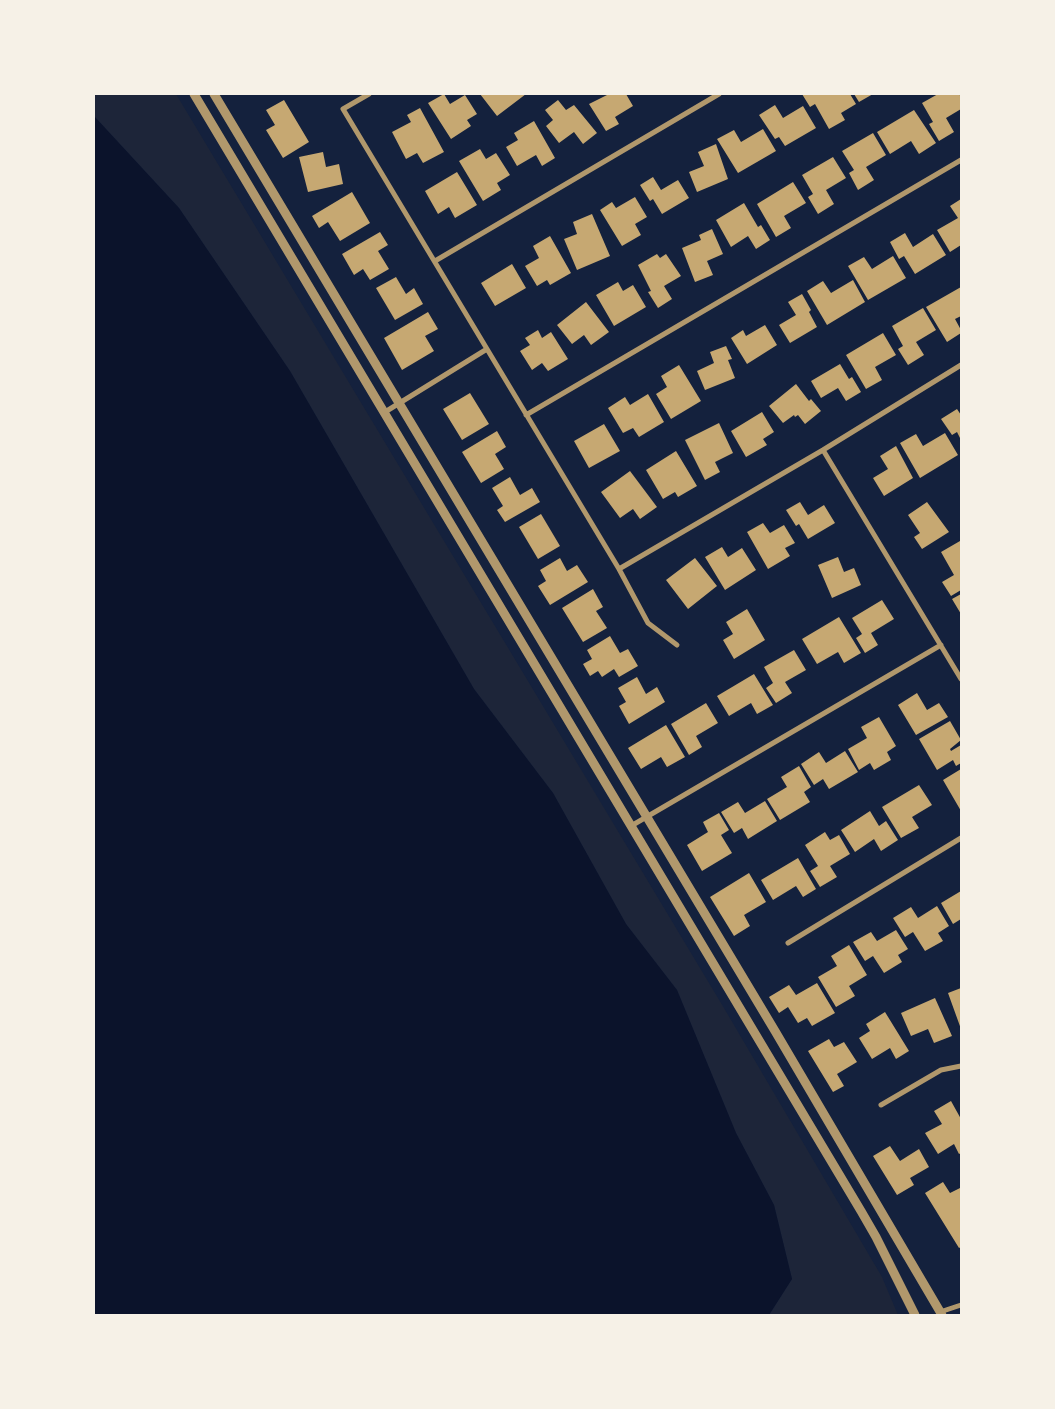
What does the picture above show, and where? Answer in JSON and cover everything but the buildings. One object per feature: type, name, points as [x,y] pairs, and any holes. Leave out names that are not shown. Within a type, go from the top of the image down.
[{"type":"street","points":[[194,94],[866,1220],[915,1315]]},
{"type":"street","points":[[214,94],[775,1031],[941,1314],[961,1305]]},
{"type":"street","points":[[369,94],[343,109],[618,569],[648,623],[677,645]]},
{"type":"street","points":[[435,261],[719,94]]},
{"type":"street","points":[[526,415],[961,160]]},
{"type":"street","points":[[385,412],[487,349]]},
{"type":"street","points":[[618,569],[823,450],[961,365]]},
{"type":"street","points":[[823,450],[961,679]]},
{"type":"street","points":[[632,826],[941,645]]},
{"type":"street","points":[[788,943],[961,838]]},
{"type":"street","points":[[881,1106],[941,1070],[961,1066]]},
{"type":"shaded area","points":[[94,94],[176,94],[724,1008],[882,1277],[898,1315],[769,1315],[792,1279],[774,1205],[736,1133],[677,990],[626,924],[553,793],[474,689],[290,371],[179,208],[94,116]]},
{"type":"shaded area","points":[[94,116],[179,208],[290,371],[474,689],[553,793],[626,924],[677,990],[736,1133],[774,1205],[792,1279],[769,1315],[94,1315]]}]
